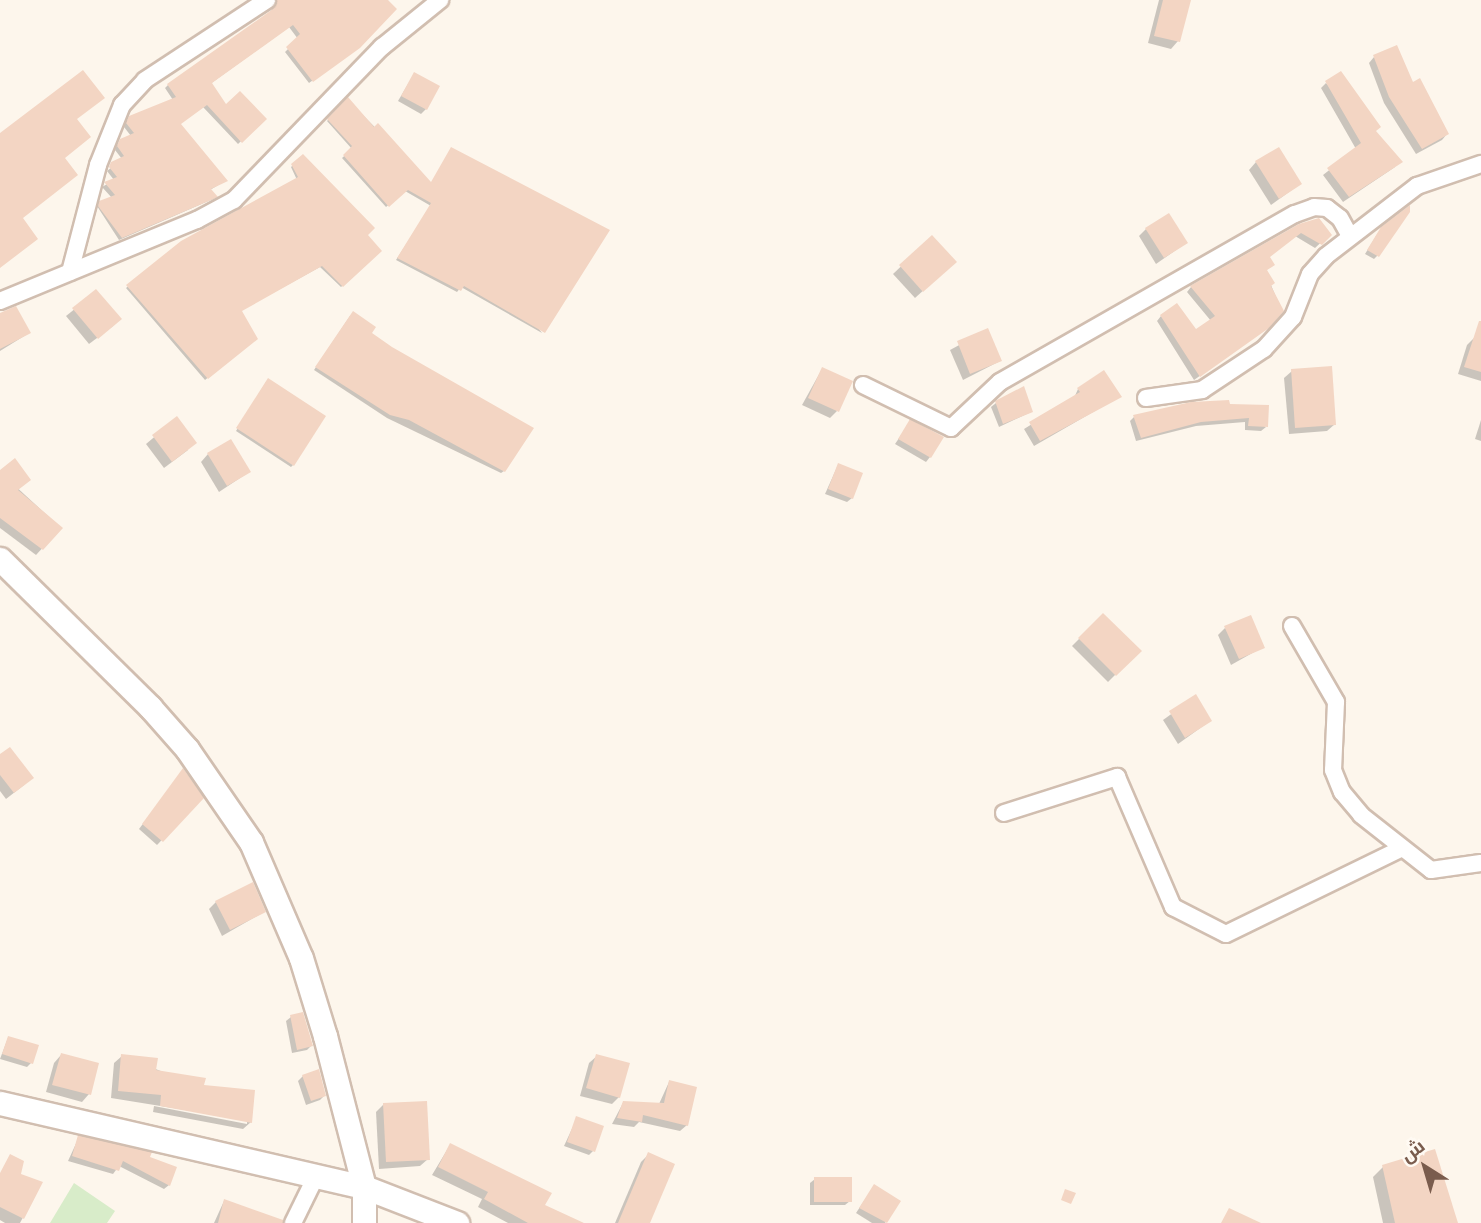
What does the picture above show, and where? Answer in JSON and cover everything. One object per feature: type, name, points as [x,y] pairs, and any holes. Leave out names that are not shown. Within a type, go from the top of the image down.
[{"type":"street","points":[[70,272],[98,165],[122,105],[145,80],[267,0]]},
{"type":"street","points":[[0,301],[197,220],[234,200],[382,47],[440,0]]},
{"type":"street","points":[[1146,398],[1202,390],[1264,349],[1293,317],[1310,274],[1350,236],[1417,186],[1481,164]]},
{"type":"street","points":[[863,385],[951,428],[1000,382],[1295,214],[1314,207],[1327,208],[1340,218],[1350,236]]},
{"type":"street","points":[[0,559],[150,707],[187,749],[251,842],[300,958],[364,1187],[364,1223]]},
{"type":"street","points":[[1292,626],[1336,702],[1334,770],[1342,792],[1361,816],[1402,848],[1440,872],[1481,863]]},
{"type":"street","points":[[1004,813],[1117,777],[1173,907],[1226,933],[1402,848]]},
{"type":"street","points":[[0,1103],[315,1178],[364,1187],[457,1223]]},
{"type":"street","points":[[293,1223],[315,1178]]},
{"type":"green space","points":[[74,1183],[115,1211],[107,1223],[50,1223]]},
{"type":"building","points":[[277,0],[388,0],[397,9],[360,48],[313,82],[286,47],[300,34],[293,25],[212,83],[226,104],[240,91],[267,119],[242,143],[207,105],[181,124],[228,181],[211,189],[218,197],[122,238],[98,206],[99,201],[115,195],[104,182],[117,177],[109,167],[111,162],[124,156],[117,146],[120,139],[134,133],[126,123],[129,116],[176,97],[167,84],[273,9]]},
{"type":"building","points":[[1163,0],[1191,0],[1180,42],[1154,36]]},
{"type":"building","points":[[1397,45],[1413,82],[1420,78],[1449,134],[1422,149],[1389,97],[1373,55]]},
{"type":"building","points":[[83,70],[105,98],[77,119],[91,137],[65,158],[78,175],[23,218],[38,239],[0,268],[0,133]]},
{"type":"building","points":[[1341,71],[1381,127],[1376,131],[1403,162],[1349,197],[1327,168],[1361,143],[1325,81]]},
{"type":"building","points":[[414,72],[440,86],[427,110],[401,96]]},
{"type":"building","points":[[348,97],[374,127],[378,123],[431,182],[451,147],[610,230],[545,333],[464,286],[461,291],[397,258],[431,203],[408,190],[389,207],[343,155],[352,146],[327,119]]},
{"type":"building","points":[[1279,147],[1302,184],[1279,199],[1255,161]]},
{"type":"building","points":[[303,154],[375,228],[368,235],[382,251],[343,287],[322,266],[242,311],[258,339],[208,379],[126,285],[181,241],[298,177],[291,164]]},
{"type":"building","points":[[1410,205],[1410,212],[1379,257],[1367,250],[1381,227]]},
{"type":"building","points":[[1169,213],[1188,243],[1164,258],[1145,228]]},
{"type":"building","points":[[1319,218],[1332,235],[1322,245],[1301,233],[1270,257],[1275,265],[1267,270],[1275,283],[1271,286],[1284,311],[1269,328],[1200,377],[1160,315],[1177,303],[1196,329],[1215,316],[1190,286],[1299,224]]},
{"type":"building","points":[[932,235],[957,262],[923,292],[899,265]]},
{"type":"building","points":[[96,289],[122,319],[98,339],[72,308]]},
{"type":"building","points":[[16,306],[31,333],[0,349],[0,313]]},
{"type":"building","points":[[353,311],[376,327],[372,333],[392,347],[534,428],[505,472],[409,420],[390,415],[315,367]]},
{"type":"building","points":[[1481,321],[1481,372],[1464,367]]},
{"type":"building","points":[[988,328],[1002,361],[970,374],[957,341]]},
{"type":"building","points":[[1332,366],[1336,425],[1295,428],[1291,369]]},
{"type":"building","points":[[822,367],[853,381],[839,412],[808,398]]},
{"type":"building","points":[[1104,370],[1122,397],[1040,441],[1029,422],[1080,392],[1077,388]]},
{"type":"building","points":[[268,378],[326,416],[294,466],[236,428]]},
{"type":"building","points":[[1024,386],[1033,412],[1003,424],[995,401]]},
{"type":"building","points":[[1229,400],[1230,404],[1269,405],[1268,427],[1248,426],[1249,418],[1201,422],[1141,438],[1133,415],[1191,402]]},
{"type":"building","points":[[177,416],[197,443],[172,462],[152,435]]},
{"type":"building","points":[[910,419],[944,437],[931,458],[898,439]]},
{"type":"building","points":[[231,439],[251,472],[227,486],[207,453]]},
{"type":"building","points":[[15,458],[31,480],[18,490],[63,528],[43,550],[0,518],[0,470]]},
{"type":"building","points":[[838,463],[863,473],[853,499],[828,489]]},
{"type":"building","points":[[1103,613],[1142,651],[1116,676],[1078,638]]},
{"type":"building","points":[[1251,615],[1265,648],[1239,659],[1224,626]]},
{"type":"building","points":[[1196,694],[1212,721],[1185,738],[1169,711]]},
{"type":"building","points":[[10,747],[34,778],[14,793],[0,775],[0,754]]},
{"type":"building","points":[[183,768],[204,798],[163,842],[142,824]]},
{"type":"building","points":[[253,882],[266,912],[230,930],[215,901]]},
{"type":"building","points":[[303,1012],[313,1046],[297,1050],[290,1015]]},
{"type":"building","points":[[8,1036],[39,1045],[33,1064],[2,1054]]},
{"type":"building","points":[[61,1053],[99,1063],[91,1095],[52,1085]]},
{"type":"building","points":[[121,1054],[158,1058],[156,1070],[206,1078],[204,1085],[255,1090],[252,1123],[160,1106],[161,1095],[118,1091]]},
{"type":"building","points":[[596,1054],[630,1063],[620,1098],[586,1088]]},
{"type":"building","points":[[319,1069],[326,1096],[311,1101],[302,1075]]},
{"type":"building","points":[[669,1080],[697,1087],[688,1126],[643,1115],[642,1122],[617,1118],[623,1101],[664,1103]]},
{"type":"building","points":[[427,1101],[430,1160],[386,1162],[383,1103]]},
{"type":"building","points":[[576,1116],[604,1126],[595,1152],[567,1142]]},
{"type":"building","points":[[78,1135],[152,1152],[150,1157],[177,1167],[170,1186],[123,1161],[119,1171],[72,1156]]},
{"type":"building","points":[[450,1143],[552,1193],[545,1205],[584,1223],[528,1223],[484,1199],[488,1192],[438,1167]]},
{"type":"building","points":[[1435,1149],[1458,1223],[1395,1223],[1382,1165]]},
{"type":"building","points":[[648,1152],[675,1164],[650,1223],[618,1223]]},
{"type":"building","points":[[10,1154],[24,1161],[21,1174],[43,1182],[24,1219],[0,1207],[0,1173]]},
{"type":"building","points":[[814,1177],[852,1177],[852,1202],[814,1202]]},
{"type":"building","points":[[874,1184],[901,1201],[887,1223],[859,1208]]},
{"type":"building","points":[[1065,1189],[1076,1193],[1071,1204],[1061,1200]]},
{"type":"building","points":[[224,1199],[283,1220],[283,1223],[218,1223]]},
{"type":"building","points":[[1229,1208],[1261,1223],[1221,1223]]}]
